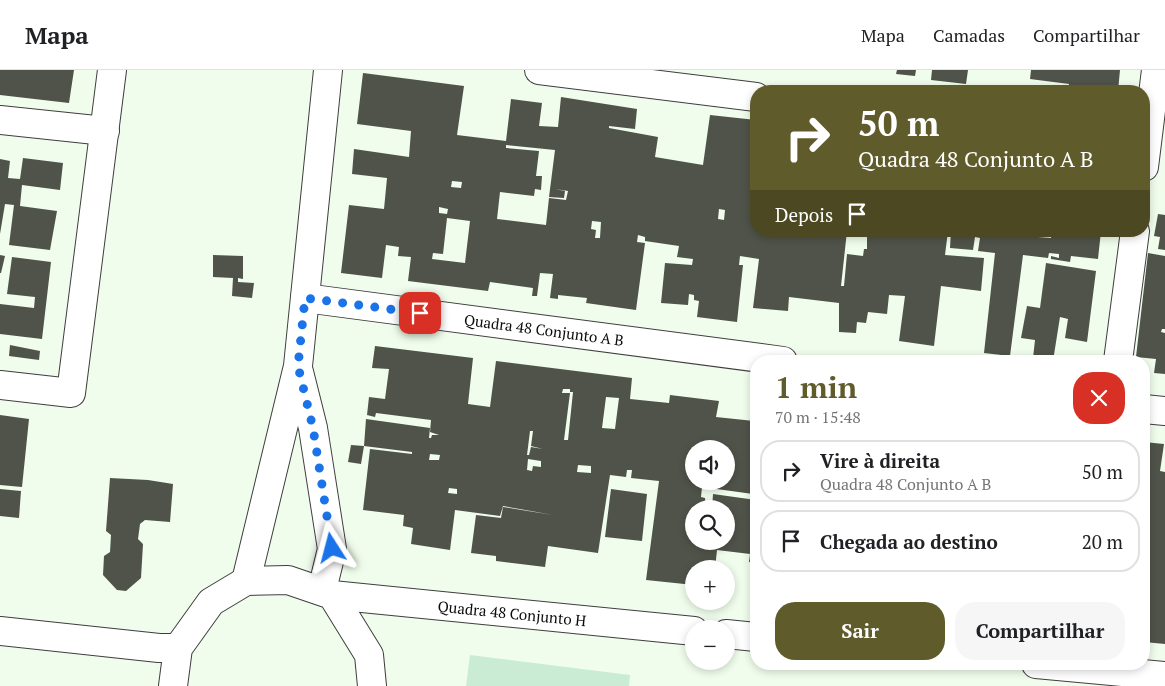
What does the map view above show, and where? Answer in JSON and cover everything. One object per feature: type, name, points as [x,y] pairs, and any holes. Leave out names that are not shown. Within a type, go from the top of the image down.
[{"type":"street","points":[[0,384],[72,393],[112,70]]},
{"type":"street","points":[[173,686],[178,648],[211,602],[246,581],[298,366],[328,70]]},
{"type":"street","points":[[539,70],[750,96]]},
{"type":"street","points":[[1150,152],[1156,70]]},
{"type":"street","points":[[0,120],[105,131]]},
{"type":"street","points":[[1119,355],[1134,237]]},
{"type":"street","name":"Quadra 48 Conjunto A B","points":[[305,298],[750,357]]},
{"type":"street","points":[[298,366],[313,428],[332,548],[327,593],[369,655],[372,686]]},
{"type":"street","points":[[1150,410],[1165,411]]},
{"type":"street","name":"Quadra 48 Conjunto H","points":[[246,581],[288,580],[327,593],[685,629]]},
{"type":"street","points":[[0,631],[159,648],[178,648]]},
{"type":"street","points":[[735,635],[750,636]]},
{"type":"street","points":[[1100,670],[1165,676]]},
{"type":"green space","points":[[470,655],[630,675],[629,686],[466,686]]},
{"type":"building","points":[[0,70],[74,70],[69,103],[0,95]]},
{"type":"building","points":[[897,70],[916,70],[915,76],[896,74]]},
{"type":"building","points":[[932,70],[968,70],[966,84],[931,80]]},
{"type":"building","points":[[1031,70],[1120,70],[1119,85],[1069,85],[1030,79]]},
{"type":"building","points":[[363,73],[464,86],[457,135],[506,141],[511,99],[542,103],[539,126],[558,127],[561,97],[637,109],[635,129],[609,126],[609,128],[658,137],[655,157],[703,165],[710,115],[750,119],[750,237],[846,237],[841,286],[844,286],[847,254],[863,256],[864,249],[867,249],[867,237],[947,237],[945,255],[984,258],[981,291],[941,286],[934,346],[899,341],[905,296],[889,295],[887,314],[868,312],[866,323],[857,322],[856,333],[839,332],[839,303],[789,297],[788,311],[753,308],[759,259],[740,256],[739,265],[743,265],[737,322],[697,317],[699,301],[694,300],[694,295],[689,294],[688,305],[661,303],[665,263],[692,265],[693,259],[677,257],[679,246],[645,241],[645,237],[638,235],[637,242],[645,243],[636,310],[586,303],[587,298],[558,295],[558,299],[550,298],[553,274],[540,273],[537,296],[532,296],[533,288],[490,282],[488,291],[408,281],[411,257],[398,256],[399,247],[386,245],[382,278],[341,273],[349,205],[384,209],[387,178],[352,174],[354,149],[409,157],[411,131],[357,124]],"holes":[[[506,145],[555,150],[549,197],[564,198],[565,191],[555,189],[568,191],[566,200],[549,198],[546,225],[497,219],[500,192],[534,196],[535,189],[541,190],[542,176],[536,176],[539,151],[506,148]],[[452,181],[462,182],[461,188],[451,187]],[[439,207],[448,209],[447,214],[439,213]],[[719,209],[725,210],[724,220],[718,219]],[[447,218],[470,221],[465,263],[432,259],[433,253],[443,254]],[[592,221],[601,222],[600,238],[595,238],[596,230],[591,229]]]},
{"type":"building","points":[[23,158],[63,163],[60,190],[22,185],[20,206],[57,211],[50,250],[9,245],[14,205],[5,204],[0,234],[0,159],[10,161],[8,178],[20,179]]},
{"type":"building","points":[[1158,214],[1165,215],[1165,250],[1158,249],[1160,237],[1154,236]]},
{"type":"building","points":[[951,237],[975,237],[973,250],[950,248]]},
{"type":"building","points":[[975,237],[1100,237],[1098,259],[1071,256],[1070,262],[1051,259],[1051,256],[1059,258],[1059,254],[1049,253],[1048,258],[1023,255],[1010,355],[984,353],[995,253],[978,251],[980,238]]},
{"type":"building","points":[[1148,253],[1165,256],[1165,329],[1162,329],[1161,332],[1165,333],[1165,374],[1154,373],[1156,359],[1150,358],[1150,355],[1136,355]]},
{"type":"building","points":[[0,255],[5,256],[1,273],[0,273]]},
{"type":"building","points":[[213,255],[243,256],[243,279],[238,278],[238,282],[254,283],[252,298],[232,296],[233,278],[213,277]]},
{"type":"building","points":[[12,257],[51,262],[42,339],[0,334],[0,304],[34,308],[35,297],[7,294]]},
{"type":"building","points":[[1046,263],[1096,271],[1087,342],[1065,338],[1068,319],[1060,317],[1054,355],[1033,355],[1035,340],[1021,338],[1027,306],[1040,308]]},
{"type":"building","points":[[10,345],[40,351],[39,360],[9,356]]},
{"type":"building","points":[[375,346],[473,358],[468,404],[490,407],[496,361],[632,378],[630,399],[669,403],[670,395],[719,401],[716,417],[750,421],[750,494],[724,490],[735,490],[735,440],[685,440],[685,490],[702,490],[701,497],[705,498],[705,500],[685,500],[685,550],[717,550],[716,560],[685,560],[685,584],[646,580],[659,481],[631,478],[632,470],[627,470],[626,477],[610,475],[598,553],[548,546],[545,567],[496,561],[496,556],[471,553],[476,515],[501,518],[503,507],[553,515],[503,506],[500,516],[455,510],[450,550],[411,544],[413,528],[403,526],[404,515],[363,510],[370,449],[412,454],[412,452],[364,446],[366,419],[430,428],[429,438],[432,435],[439,435],[430,432],[431,420],[376,413],[375,417],[367,415],[369,397],[385,399],[389,369],[372,368]],"holes":[[[563,389],[570,389],[570,392],[573,392],[568,440],[564,440],[570,393],[562,393]],[[606,397],[619,398],[615,429],[602,428]],[[530,431],[533,431],[531,446],[543,449],[531,447],[529,455],[527,455]],[[430,454],[440,455],[439,460],[429,460]],[[528,459],[541,461],[541,467],[533,466],[532,471],[527,470]],[[578,465],[591,466],[591,473],[577,472]],[[449,488],[457,489],[457,494],[448,493]]]},
{"type":"building","points":[[0,415],[29,419],[22,487],[0,485]]},
{"type":"building","points":[[1150,443],[1164,444],[1160,471],[1165,472],[1165,644],[1150,643]]},
{"type":"building","points":[[351,445],[364,446],[361,464],[348,462]]},
{"type":"building","points":[[110,478],[148,480],[173,484],[170,522],[145,520],[140,524],[138,539],[143,544],[141,578],[126,591],[117,590],[103,575],[104,556],[110,552],[111,535],[106,531]]},
{"type":"building","points":[[0,489],[21,491],[19,518],[0,516]]},
{"type":"building","points":[[611,489],[647,494],[642,541],[605,537]]},
{"type":"building","points":[[713,494],[750,499],[750,554],[717,550],[735,550],[735,500],[713,500]]},
{"type":"route","points":[[332,548],[313,428],[298,366],[305,298],[420,313]]}]
